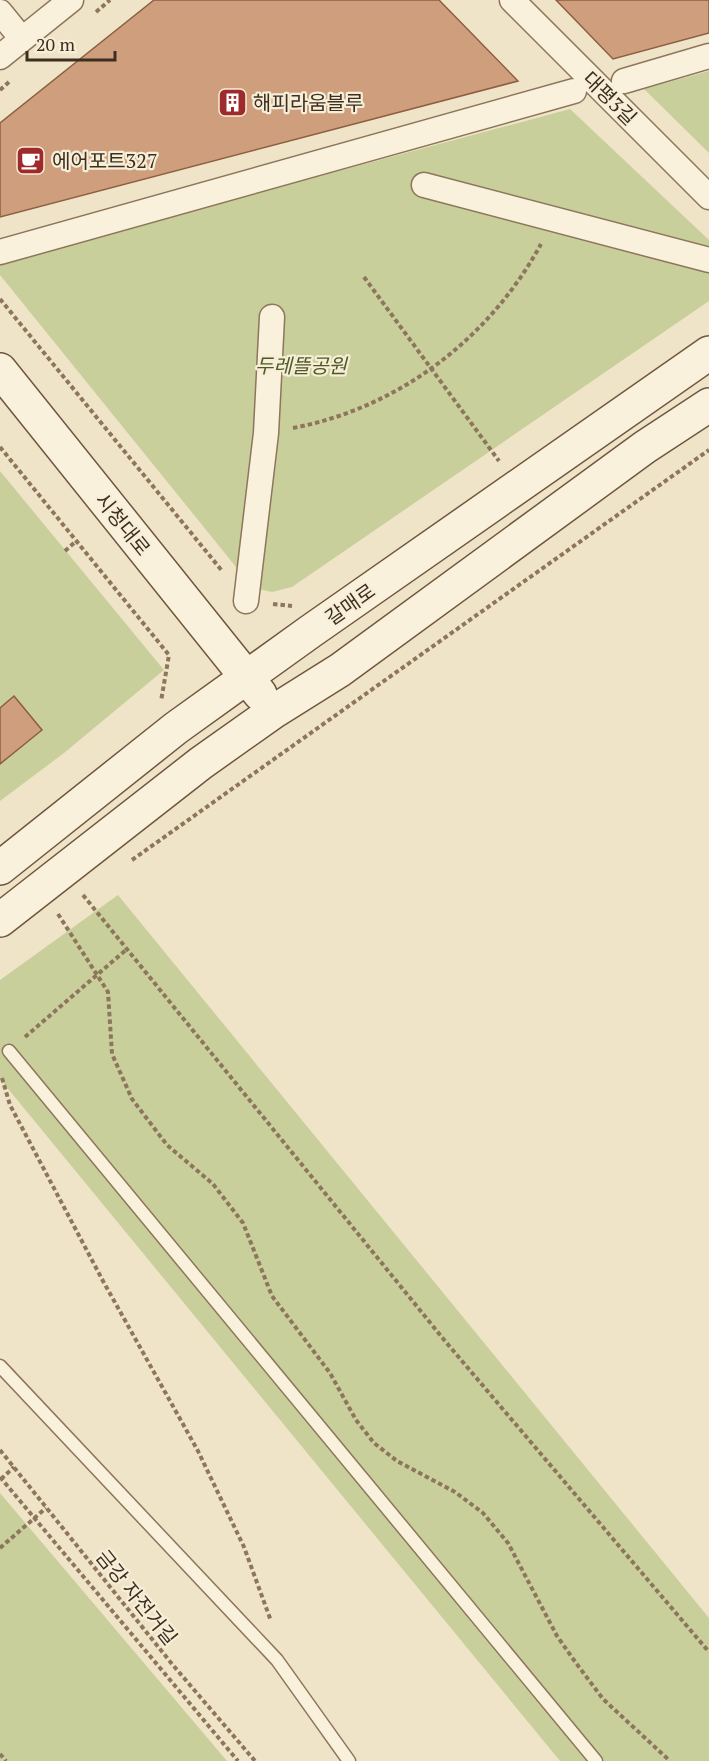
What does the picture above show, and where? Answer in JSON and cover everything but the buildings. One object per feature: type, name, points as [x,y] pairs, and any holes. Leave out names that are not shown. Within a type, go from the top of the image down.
[{"type":"street","points":[[0,57],[71,0]]},
{"type":"street","name":"대평3길","points":[[512,0],[709,197]]},
{"type":"street","points":[[0,12],[22,39]]},
{"type":"street","points":[[624,81],[709,57]]},
{"type":"street","points":[[0,252],[574,91]]},
{"type":"street","points":[[424,185],[709,260]]},
{"type":"street","points":[[246,601],[266,433],[272,317]]},
{"type":"street","name":"갈매로","points":[[0,868],[176,728],[709,353]]},
{"type":"street","name":"시청대로","points":[[0,370],[248,677],[273,712]]},
{"type":"street","points":[[0,920],[201,763],[273,712],[340,670],[645,447],[709,405]]},
{"type":"lane","points":[[9,1051],[596,1761]]},
{"type":"lane","points":[[0,1366],[277,1660],[349,1761]]},
{"type":"path","points":[[266,433],[321,422],[361,408],[403,388],[432,369],[506,300],[554,219]]},
{"type":"path","points":[[364,276],[503,466]]},
{"type":"path","points":[[0,299],[246,601],[292,606]]},
{"type":"path","points":[[0,447],[169,655],[160,705]]},
{"type":"path","points":[[130,861],[709,450]]},
{"type":"path","points":[[65,551],[75,542]]},
{"type":"path","points":[[75,901],[92,887]]},
{"type":"path","points":[[83,894],[437,1332],[709,1653]]},
{"type":"path","points":[[48,920],[66,907]]},
{"type":"path","points":[[58,914],[108,992],[112,1054],[132,1099],[167,1145],[213,1184],[243,1223],[272,1296],[330,1373],[356,1420],[374,1443],[397,1461],[455,1492],[483,1513],[508,1543],[556,1636],[603,1699],[670,1761]]},
{"type":"path","points":[[9,1051],[127,949]]},
{"type":"path","points":[[0,1071],[10,1106],[103,1281],[198,1451],[244,1547],[269,1612],[277,1660]]},
{"type":"path","name":"금강 자전거길","points":[[0,1450],[172,1664],[255,1761]]},
{"type":"path","points":[[14,1467],[0,1478],[238,1761]]},
{"type":"path","points":[[0,1548],[46,1508]]},
{"type":"green space","points":[[709,71],[709,153],[644,89]]},
{"type":"green space","name":"두레뜰공원","points":[[570,109],[709,240],[709,301],[292,587],[272,592],[253,588],[0,275],[0,262]]},
{"type":"green space","points":[[0,471],[164,670],[64,753],[0,801]]},
{"type":"green space","points":[[118,895],[709,1618],[709,1761],[560,1761],[0,1079],[0,980]]},
{"type":"green space","points":[[0,1493],[227,1761],[0,1761]]},
{"type":"place","name":"해피라움블루","points":[[232,102]]},
{"type":"place","name":"에어포트327","points":[[31,160]]}]
